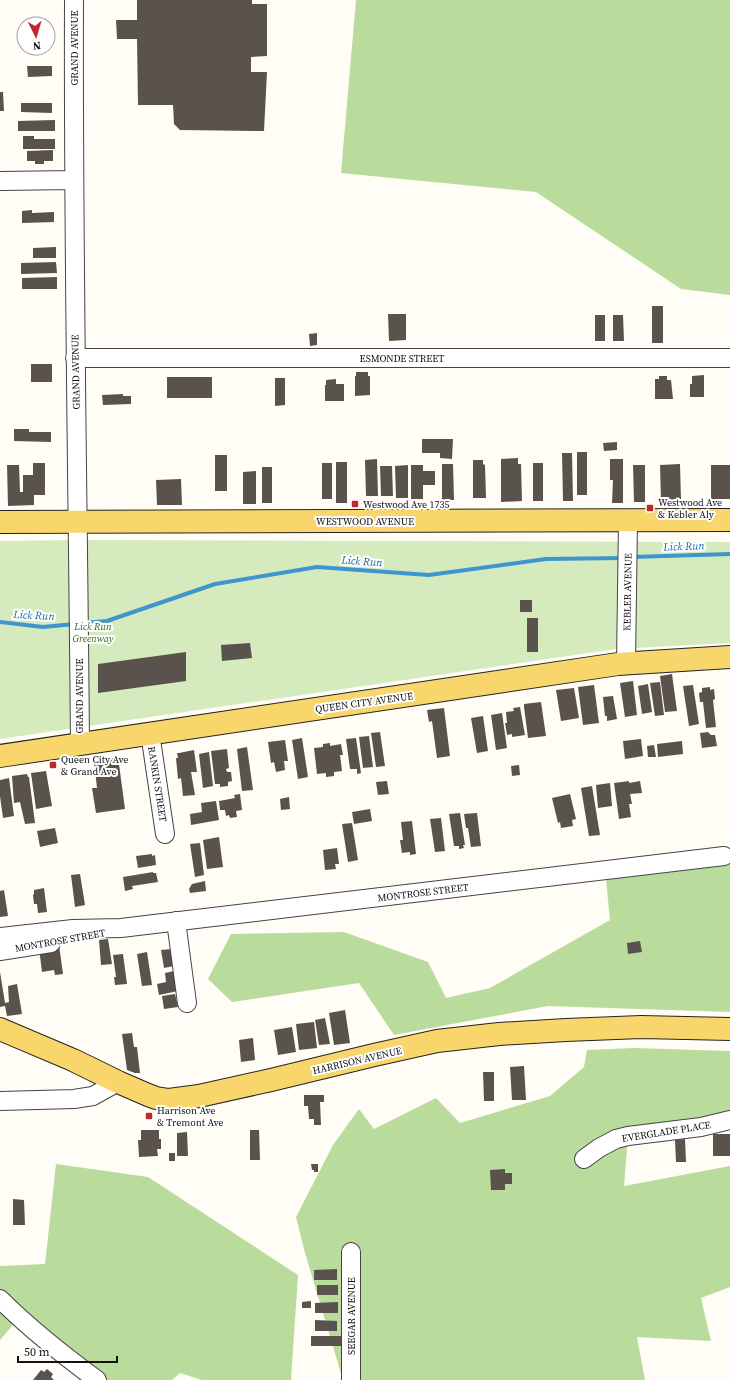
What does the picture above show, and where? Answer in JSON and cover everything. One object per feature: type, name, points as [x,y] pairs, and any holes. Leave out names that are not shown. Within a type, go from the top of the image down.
[{"type":"main road","name":"WESTWOOD AVENUE","points":[[0,522],[730,520]]},
{"type":"main road","name":"QUEEN CITY AVENUE","points":[[0,756],[626,664],[730,657]]},
{"type":"main road","name":"HARRISON AVENUE","points":[[0,1029],[156,1098],[169,1100],[199,1096],[437,1041],[499,1034],[566,1030],[641,1027],[730,1029]]},
{"type":"street","name":"GRAND AVENUE","points":[[74,0],[75,358],[80,744]]},
{"type":"street","points":[[0,181],[74,180]]},
{"type":"street","name":"ESMONDE STREET","points":[[75,358],[730,358]]},
{"type":"street","name":"KEBLER AVENUE","points":[[626,664],[628,520]]},
{"type":"street","name":"RANKIN STREET","points":[[150,733],[165,834]]},
{"type":"street","name":"MONTROSE STREET","points":[[0,951],[46,944],[121,928],[724,856]]},
{"type":"street","points":[[176,921],[187,1003]]},
{"type":"street","name":"MONTROSE STREET","points":[[0,937],[73,929],[121,928]]},
{"type":"street","points":[[0,1101],[74,1099],[93,1096],[118,1082]]},
{"type":"street","name":"EVERGLADE PLACE","points":[[584,1159],[599,1148],[628,1136],[701,1127],[730,1120]]},
{"type":"street","name":"SEEGAR AVENUE","points":[[350,1380],[351,1252]]},
{"type":"street","points":[[0,1299],[19,1318],[97,1380]]},
{"type":"green space","points":[[356,0],[730,0],[730,295],[681,289],[536,192],[341,173]]},
{"type":"green space","name":"Lick Run Greenway","points":[[0,541],[730,542],[730,643],[616,649],[0,739]]},
{"type":"green space","points":[[730,856],[730,1012],[548,1006],[394,1035],[359,983],[232,1002],[208,979],[231,934],[344,932],[428,962],[446,998],[490,988],[610,920],[605,870]]},
{"type":"green space","points":[[633,1048],[730,1051],[730,1120],[628,1136],[624,1186],[730,1166],[730,1287],[701,1298],[711,1341],[637,1337],[645,1380],[343,1380],[305,1253],[296,1217],[333,1145],[359,1109],[374,1129],[436,1098],[460,1123],[550,1096],[584,1067],[587,1050]]},
{"type":"green space","points":[[56,1164],[148,1177],[298,1275],[291,1380],[202,1380],[180,1373],[172,1380],[78,1380],[84,1371],[19,1318],[0,1340],[0,1266],[45,1264]]},
{"type":"building","points":[[137,0],[252,0],[252,4],[267,4],[267,56],[251,57],[251,72],[267,72],[264,131],[180,130],[174,124],[173,105],[138,105],[137,39],[117,39],[116,20],[137,20]]},
{"type":"building","points":[[27,66],[52,66],[52,76],[28,77]]},
{"type":"building","points":[[0,92],[3,92],[4,111],[0,111]]},
{"type":"building","points":[[21,103],[52,103],[52,113],[21,112]]},
{"type":"building","points":[[55,120],[55,131],[18,131],[18,121]]},
{"type":"building","points":[[23,136],[34,136],[34,139],[55,139],[55,149],[23,149]]},
{"type":"building","points":[[53,150],[53,161],[44,161],[44,164],[35,164],[35,161],[27,161],[27,151]]},
{"type":"building","points":[[32,210],[32,213],[54,212],[54,222],[22,223],[22,211]]},
{"type":"building","points":[[56,247],[56,258],[33,258],[33,248]]},
{"type":"building","points":[[56,262],[57,273],[21,274],[21,263]]},
{"type":"building","points":[[57,277],[57,289],[22,289],[22,278]]},
{"type":"building","points":[[652,306],[663,306],[663,343],[652,343]]},
{"type":"building","points":[[388,314],[406,314],[406,340],[389,341]]},
{"type":"building","points":[[595,315],[605,315],[605,341],[595,341]]},
{"type":"building","points":[[613,315],[623,315],[624,341],[613,341]]},
{"type":"building","points":[[317,333],[317,345],[310,346],[309,334]]},
{"type":"building","points":[[31,364],[52,364],[52,382],[31,382]]},
{"type":"building","points":[[356,372],[368,372],[368,376],[370,376],[370,395],[355,396]]},
{"type":"building","points":[[704,375],[704,397],[690,397],[690,384],[692,384],[692,376]]},
{"type":"building","points":[[659,376],[667,376],[667,380],[671,380],[673,399],[655,399],[655,379],[659,379]]},
{"type":"building","points":[[167,377],[212,377],[212,398],[167,398]]},
{"type":"building","points":[[275,378],[285,378],[285,405],[275,406]]},
{"type":"building","points":[[336,379],[336,384],[344,384],[344,401],[325,401],[326,380]]},
{"type":"building","points":[[123,394],[123,396],[131,396],[131,404],[103,405],[102,395]]},
{"type":"building","points":[[14,429],[29,429],[29,432],[51,432],[51,442],[14,441]]},
{"type":"building","points":[[422,439],[453,439],[452,459],[440,458],[440,453],[422,453]]},
{"type":"building","points":[[617,442],[617,450],[604,451],[603,443]]},
{"type":"building","points":[[577,452],[587,452],[587,495],[577,495]]},
{"type":"building","points":[[562,453],[572,453],[573,501],[563,501]]},
{"type":"building","points":[[215,455],[227,455],[227,491],[215,491]]},
{"type":"building","points":[[518,458],[518,464],[521,464],[522,501],[501,502],[501,459]]},
{"type":"building","points":[[377,459],[378,496],[366,496],[365,460]]},
{"type":"building","points":[[610,459],[623,459],[623,503],[612,503],[613,480],[610,480]]},
{"type":"building","points":[[473,460],[483,460],[483,464],[485,465],[486,498],[473,498]]},
{"type":"building","points":[[336,462],[347,462],[347,503],[336,503]]},
{"type":"building","points":[[33,463],[45,463],[45,495],[34,495],[34,505],[8,506],[7,465],[19,465],[20,492],[23,492],[23,475],[33,475]]},
{"type":"building","points":[[322,463],[332,463],[332,499],[322,499]]},
{"type":"building","points":[[533,463],[543,463],[543,501],[533,501]]},
{"type":"building","points":[[442,464],[453,464],[454,500],[442,500]]},
{"type":"building","points":[[680,464],[681,500],[661,500],[660,465]]},
{"type":"building","points":[[408,465],[408,498],[396,498],[395,466]]},
{"type":"building","points":[[411,465],[423,465],[423,471],[435,471],[435,485],[423,485],[423,499],[411,499]]},
{"type":"building","points":[[633,465],[645,465],[645,502],[634,502]]},
{"type":"building","points":[[711,465],[730,465],[730,499],[711,499]]},
{"type":"building","points":[[380,466],[392,466],[393,496],[381,496]]},
{"type":"building","points":[[262,467],[272,467],[272,503],[262,503]]},
{"type":"building","points":[[256,471],[256,504],[243,504],[243,472]]},
{"type":"building","points":[[181,479],[182,505],[157,505],[156,480]]},
{"type":"building","points":[[520,600],[532,600],[532,612],[520,612]]},
{"type":"building","points":[[527,618],[538,618],[538,652],[527,652]]},
{"type":"building","points":[[250,643],[252,658],[222,661],[221,645]]},
{"type":"building","points":[[186,652],[186,681],[98,693],[98,664]]},
{"type":"building","points":[[672,674],[677,711],[665,712],[660,676]]},
{"type":"building","points":[[633,681],[637,715],[625,717],[620,683]]},
{"type":"building","points":[[660,682],[664,715],[655,716],[650,683]]},
{"type":"building","points":[[648,684],[652,712],[642,714],[638,686]]},
{"type":"building","points":[[594,685],[599,723],[583,725],[578,687]]},
{"type":"building","points":[[693,685],[699,724],[689,726],[683,686]]},
{"type":"building","points":[[710,687],[710,690],[714,689],[715,699],[713,700],[716,727],[706,728],[703,702],[700,702],[699,693],[702,692],[702,688]]},
{"type":"building","points":[[574,688],[579,718],[561,721],[556,690]]},
{"type":"building","points":[[613,696],[617,719],[607,721],[603,697]]},
{"type":"building","points":[[541,702],[546,736],[528,738],[524,704]]},
{"type":"building","points":[[520,707],[525,735],[512,737],[512,734],[507,735],[505,723],[507,723],[506,712],[514,711],[513,708]]},
{"type":"building","points":[[444,708],[450,756],[437,758],[432,721],[429,722],[427,710]]},
{"type":"building","points":[[502,713],[507,748],[496,750],[491,715]]},
{"type":"building","points":[[483,716],[488,751],[477,753],[471,718]]},
{"type":"building","points":[[380,732],[385,766],[376,767],[371,733]]},
{"type":"building","points":[[708,732],[711,735],[715,735],[717,746],[702,748],[700,733]]},
{"type":"building","points":[[369,736],[373,767],[363,768],[359,737]]},
{"type":"building","points":[[302,738],[308,777],[298,779],[292,740]]},
{"type":"building","points":[[356,738],[361,773],[357,774],[357,769],[350,769],[346,739]]},
{"type":"building","points":[[641,739],[643,756],[625,759],[623,741]]},
{"type":"building","points":[[285,740],[288,761],[284,761],[285,770],[276,772],[274,762],[271,763],[268,742]]},
{"type":"building","points":[[682,741],[683,754],[658,757],[657,744]]},
{"type":"building","points":[[330,743],[330,746],[341,744],[343,755],[340,755],[342,771],[334,772],[334,776],[326,777],[326,773],[317,774],[314,748],[323,747],[323,744]]},
{"type":"building","points":[[654,745],[656,757],[648,757],[647,746]]},
{"type":"building","points":[[247,747],[253,790],[242,791],[237,749]]},
{"type":"building","points":[[227,749],[229,768],[226,769],[227,772],[231,772],[232,781],[228,782],[228,786],[220,787],[220,784],[215,784],[211,751]]},
{"type":"building","points":[[194,750],[197,772],[191,772],[195,795],[183,796],[181,778],[178,779],[177,753]]},
{"type":"building","points":[[209,752],[213,786],[203,788],[199,754]]},
{"type":"building","points":[[118,757],[125,809],[96,813],[92,788],[97,788],[94,761]]},
{"type":"building","points":[[519,765],[520,775],[512,776],[511,766]]},
{"type":"building","points":[[46,771],[52,806],[36,809],[31,773]]},
{"type":"building","points":[[27,774],[29,777],[35,823],[25,824],[20,802],[14,803],[12,776]]},
{"type":"building","points":[[9,778],[14,816],[3,818],[0,796],[0,780]]},
{"type":"building","points":[[387,781],[389,794],[378,795],[376,782]]},
{"type":"building","points":[[629,781],[629,783],[640,781],[642,793],[630,794],[632,804],[629,804],[631,817],[619,819],[614,783]]},
{"type":"building","points":[[610,783],[612,806],[598,808],[596,785]]},
{"type":"building","points":[[592,786],[600,835],[589,836],[581,788]]},
{"type":"building","points":[[240,794],[242,810],[236,811],[237,817],[230,818],[229,815],[226,816],[225,810],[220,810],[219,801],[235,798],[234,795]]},
{"type":"building","points":[[570,794],[576,819],[572,820],[573,826],[561,828],[560,822],[558,823],[552,798]]},
{"type":"building","points":[[289,797],[290,809],[281,810],[280,799]]},
{"type":"building","points":[[216,801],[219,820],[191,825],[190,814],[202,812],[201,803]]},
{"type":"building","points":[[370,809],[372,821],[354,824],[352,812]]},
{"type":"building","points":[[460,813],[465,845],[463,845],[464,848],[459,849],[459,846],[454,846],[449,814]]},
{"type":"building","points":[[477,813],[481,846],[471,847],[464,814]]},
{"type":"building","points":[[441,818],[445,851],[435,852],[430,819]]},
{"type":"building","points":[[412,821],[416,854],[410,855],[410,852],[402,853],[400,840],[403,840],[401,822]]},
{"type":"building","points":[[352,823],[358,860],[348,862],[342,824]]},
{"type":"building","points":[[55,828],[58,843],[40,847],[37,831]]},
{"type":"building","points":[[219,837],[223,867],[207,869],[203,840]]},
{"type":"building","points":[[200,843],[204,875],[195,877],[190,844]]},
{"type":"building","points":[[337,848],[339,864],[335,864],[336,869],[325,870],[323,850]]},
{"type":"building","points":[[152,854],[152,856],[155,855],[156,865],[138,868],[136,856]]},
{"type":"building","points":[[153,872],[156,873],[158,882],[132,886],[133,889],[125,891],[123,877]]},
{"type":"building","points":[[80,874],[85,905],[75,907],[71,875]]},
{"type":"building","points":[[205,881],[206,891],[190,893],[189,889],[192,884]]},
{"type":"building","points":[[44,888],[47,912],[38,913],[37,904],[34,904],[34,890]]},
{"type":"building","points":[[4,890],[8,916],[0,917],[0,891]]},
{"type":"building","points":[[108,939],[112,964],[101,965],[99,940]]},
{"type":"building","points":[[640,941],[642,952],[628,954],[627,943]]},
{"type":"building","points":[[59,945],[63,974],[55,975],[54,970],[42,972],[39,948]]},
{"type":"building","points":[[171,949],[174,966],[164,968],[161,950]]},
{"type":"building","points":[[147,952],[152,985],[142,986],[137,954]]},
{"type":"building","points":[[123,954],[127,984],[115,985],[114,977],[116,977],[113,955]]},
{"type":"building","points":[[174,971],[178,991],[159,995],[157,984],[166,982],[165,973]]},
{"type":"building","points":[[0,972],[5,1003],[9,1002],[8,986],[17,984],[22,1014],[7,1016],[5,1006],[0,1007]]},
{"type":"building","points":[[175,994],[178,1007],[164,1009],[162,996]]},
{"type":"building","points":[[345,1010],[350,1043],[334,1045],[329,1013]]},
{"type":"building","points":[[325,1018],[330,1044],[319,1045],[315,1020]]},
{"type":"building","points":[[314,1022],[317,1048],[299,1050],[296,1024]]},
{"type":"building","points":[[292,1027],[296,1052],[278,1055],[274,1030]]},
{"type":"building","points":[[132,1033],[134,1047],[137,1047],[140,1073],[127,1070],[122,1034]]},
{"type":"building","points":[[253,1038],[255,1060],[241,1062],[239,1040]]},
{"type":"building","points":[[524,1066],[526,1100],[512,1100],[510,1067]]},
{"type":"building","points":[[483,1072],[494,1072],[494,1101],[484,1101]]},
{"type":"building","points":[[304,1095],[324,1095],[324,1102],[320,1102],[321,1125],[314,1125],[314,1119],[309,1119],[308,1106],[304,1106]]},
{"type":"building","points":[[141,1130],[159,1130],[161,1149],[157,1149],[158,1156],[139,1157],[138,1140],[141,1140]]},
{"type":"building","points":[[250,1130],[259,1130],[260,1160],[250,1160]]},
{"type":"building","points":[[187,1132],[188,1156],[177,1156],[177,1133]]},
{"type":"building","points":[[713,1134],[730,1134],[730,1156],[713,1156]]},
{"type":"building","points":[[685,1139],[686,1162],[676,1162],[675,1140]]},
{"type":"building","points":[[169,1153],[175,1153],[175,1161],[169,1161]]},
{"type":"building","points":[[311,1164],[318,1164],[318,1172],[314,1172],[314,1170],[312,1170]]},
{"type":"building","points":[[505,1169],[505,1173],[512,1173],[512,1184],[505,1184],[505,1190],[491,1190],[490,1170]]},
{"type":"building","points":[[13,1199],[24,1200],[25,1225],[13,1225]]},
{"type":"building","points":[[337,1269],[337,1280],[314,1280],[314,1270]]},
{"type":"building","points":[[317,1285],[338,1285],[338,1295],[317,1295]]},
{"type":"building","points":[[311,1301],[311,1308],[302,1308],[302,1302]]},
{"type":"building","points":[[338,1302],[338,1313],[315,1313],[315,1303]]},
{"type":"building","points":[[315,1320],[337,1321],[337,1331],[315,1331]]},
{"type":"building","points":[[311,1336],[342,1336],[342,1346],[311,1346]]},
{"type":"building","points":[[47,1369],[53,1374],[51,1377],[54,1380],[33,1380],[41,1370],[44,1372]]},
{"type":"waterway","name":"Lick Run","points":[[632,557],[730,554]]},
{"type":"waterway","name":"Lick Run","points":[[84,623],[107,621],[215,584],[317,567],[429,575],[546,559],[624,558]]},
{"type":"waterway","name":"Lick Run","points":[[0,622],[43,627],[75,624]]},
{"type":"place","name":"Westwood Ave 1735","points":[[355,504]]},
{"type":"place","name":"Westwood Ave & Kebler Aly","points":[[650,508]]},
{"type":"place","name":"Queen City Ave & Grand Ave","points":[[53,765]]},
{"type":"place","name":"Harrison Ave & Tremont Ave","points":[[149,1116]]}]
